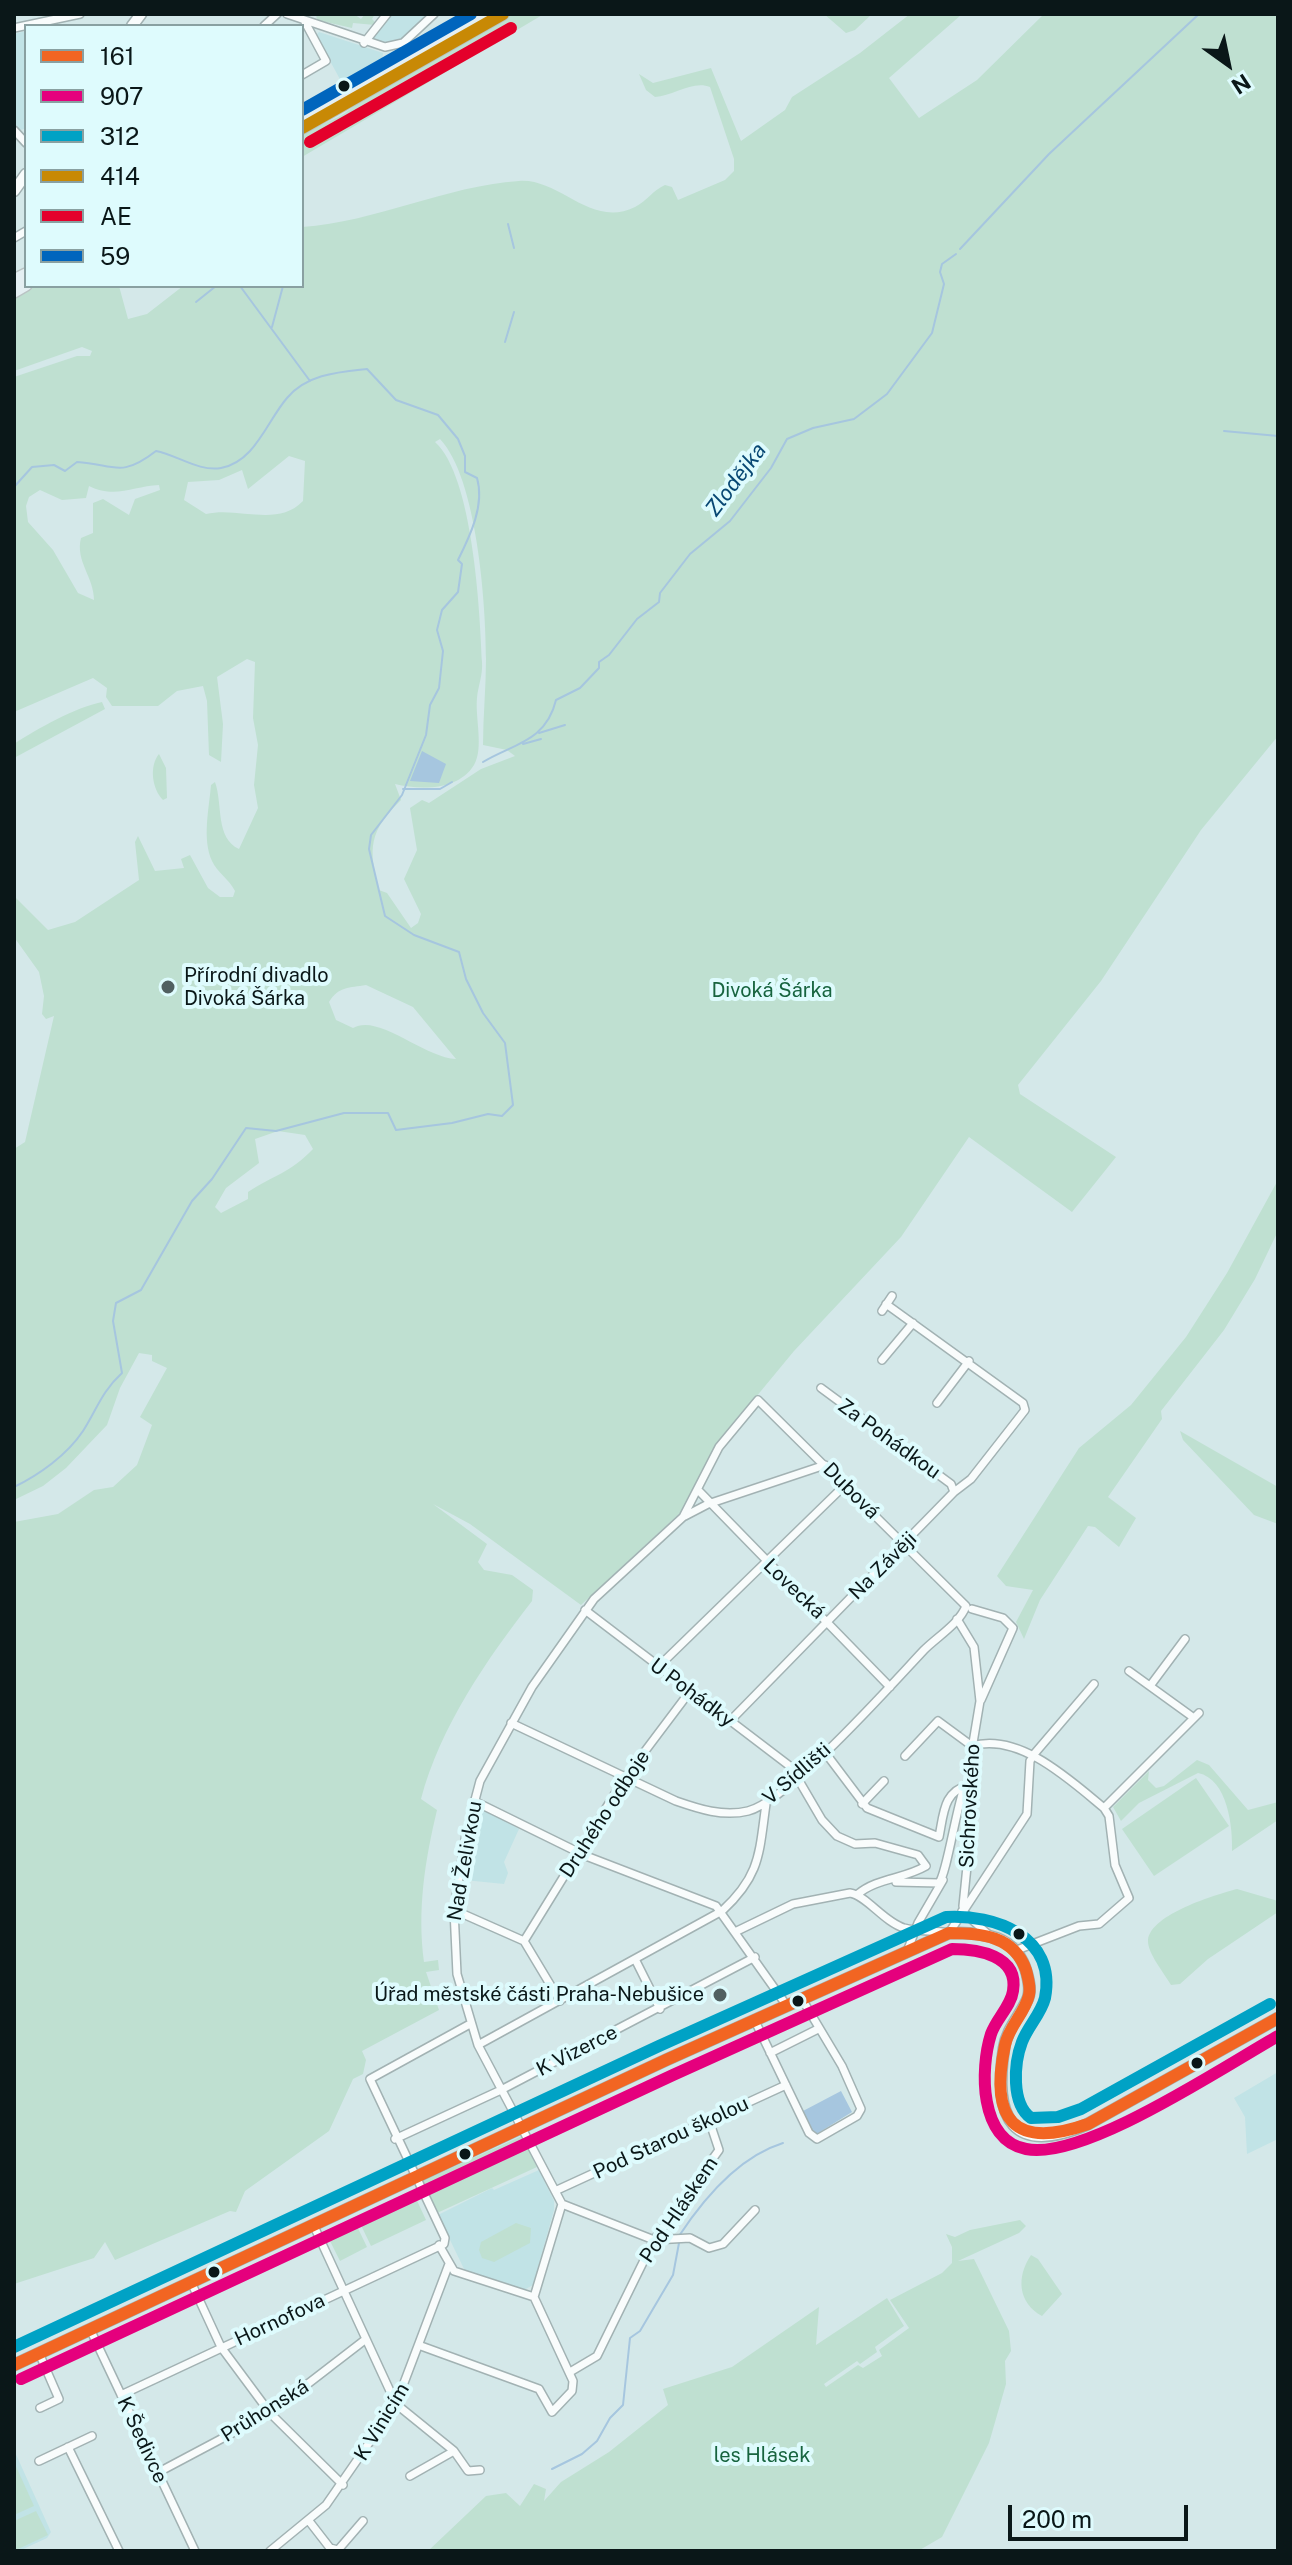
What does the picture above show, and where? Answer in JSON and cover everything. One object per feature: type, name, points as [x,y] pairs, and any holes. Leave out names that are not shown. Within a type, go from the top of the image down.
[{"type":"main road","points":[[304,116],[484,14]]},
{"type":"main road","points":[[304,127],[503,14]]},
{"type":"street","points":[[33,24],[80,14]]},
{"type":"street","points":[[287,14],[364,43],[385,47],[403,43],[434,14]]},
{"type":"street","points":[[305,22],[311,14]]},
{"type":"street","points":[[364,43],[387,14]]},
{"type":"street","points":[[304,74],[326,61],[305,22]]},
{"type":"street","points":[[892,1296],[884,1308],[913,1323],[969,1361],[937,1403]]},
{"type":"street","points":[[882,1360],[913,1323]]},
{"type":"street","name":"Na Závěji","points":[[729,1722],[954,1492],[971,1479],[1025,1410],[1023,1403],[969,1361]]},
{"type":"street","name":"Za Pohádkou","points":[[821,1388],[951,1484],[954,1492]]},
{"type":"street","name":"Dubová","points":[[698,1490],[701,1476],[719,1447],[758,1400],[965,1604],[965,1610],[957,1619]]},
{"type":"street","points":[[683,1517],[708,1504],[825,1465]]},
{"type":"street","points":[[658,1667],[845,1485]]},
{"type":"street","points":[[683,1517],[698,1490]]},
{"type":"street","name":"Lovecká","points":[[698,1490],[708,1504],[890,1687]]},
{"type":"street","name":"Nad Želivkou","points":[[562,2204],[478,2045],[470,2024],[457,1974],[454,1910],[474,1801],[511,1723],[585,1610],[619,1574],[683,1517]]},
{"type":"street","name":"Sichrovského","points":[[962,1911],[971,1849],[974,1797],[968,1785],[980,1701],[1013,1628],[1003,1618],[972,1609]]},
{"type":"street","name":"U Pohádky","points":[[585,1610],[798,1776]]},
{"type":"street","name":"V Sídlišti","points":[[511,1723],[624,1779],[702,1810],[729,1814],[766,1804],[957,1619]]},
{"type":"street","name":"Sichrovského","points":[[957,1619],[974,1647],[980,1701]]},
{"type":"street","points":[[1150,1686],[1185,1639]]},
{"type":"street","points":[[1104,1808],[1197,1716],[1129,1671]]},
{"type":"street","points":[[14,2365],[908,1949],[949,1933],[1027,1814],[1030,1761],[1094,1684]]},
{"type":"street","name":"Druhého odboje","points":[[524,1941],[624,1779],[691,1690]]},
{"type":"street","points":[[905,1756],[936,1721],[972,1746],[982,1743],[1035,1753],[1104,1808],[1109,1816],[1115,1865],[1129,1898],[1099,1924],[1079,1926],[1047,1941],[1037,1941],[1017,1950]]},
{"type":"street","points":[[824,1751],[862,1804],[939,1837],[947,1797],[955,1788],[968,1785]]},
{"type":"street","points":[[798,1776],[822,1820],[837,1836],[855,1844],[875,1843],[918,1855],[926,1866],[890,1881],[867,1886],[858,1894]]},
{"type":"street","points":[[862,1804],[884,1781]]},
{"type":"street","points":[[908,1949],[946,1874],[950,1835],[968,1785]]},
{"type":"street","points":[[474,1801],[578,1853],[699,1898],[722,1911],[787,2006]]},
{"type":"street","points":[[478,2045],[722,1911],[738,1897],[757,1867],[766,1804]]},
{"type":"street","points":[[890,1881],[939,1883],[946,1874]]},
{"type":"street","points":[[737,1931],[793,1904],[843,1893],[858,1894],[879,1915],[916,1930],[988,1934],[1006,1940],[1017,1950],[1026,1972],[1030,1995],[1007,2035],[1001,2101],[1008,2121],[1032,2135],[1064,2134],[1088,2124],[1278,2018]]},
{"type":"street","points":[[454,1910],[524,1941],[560,2001]]},
{"type":"street","points":[[962,1911],[988,1934]]},
{"type":"street","name":"K Vizerce","points":[[395,2139],[501,2090],[755,1957]]},
{"type":"street","points":[[635,1959],[660,2009]]},
{"type":"street","points":[[755,2021],[814,2139],[860,2113],[854,2090],[802,1999]]},
{"type":"street","points":[[470,2024],[370,2079],[395,2139],[445,2238],[439,2245],[455,2272],[534,2297]]},
{"type":"street","points":[[770,2053],[818,2029]]},
{"type":"street","name":"Pod Starou školou","points":[[555,2191],[786,2085]]},
{"type":"street","name":"Pod Hláskem","points":[[570,2372],[597,2356],[654,2240],[719,2150],[709,2120]]},
{"type":"street","points":[[421,2346],[539,2389],[549,2410],[557,2410],[572,2391],[570,2372],[534,2297],[562,2204],[654,2240],[690,2238],[709,2248],[723,2244],[755,2210]]},
{"type":"street","points":[[313,2224],[396,2404],[454,2451],[468,2471],[480,2470]]},
{"type":"street","name":"Hornofova","points":[[121,2395],[439,2245]]},
{"type":"street","name":"K Vinicím","points":[[270,2551],[309,2521],[343,2485],[396,2404],[421,2346],[449,2264]]},
{"type":"street","points":[[191,2282],[221,2347],[270,2413],[343,2485]]},
{"type":"street","name":"K Šedivce","points":[[90,2329],[195,2551]]},
{"type":"street","name":"Průhonská","points":[[157,2473],[270,2413],[366,2339]]},
{"type":"street","points":[[39,2353],[59,2399],[40,2408]]},
{"type":"street","points":[[39,2461],[92,2436]]},
{"type":"street","points":[[68,2447],[116,2549]]},
{"type":"street","points":[[410,2476],[454,2451]]},
{"type":"street","points":[[309,2521],[330,2548],[338,2550],[363,2521]]},
{"type":"shaded area","points":[[388,14],[429,14],[401,40],[382,44],[368,41]]},
{"type":"shaded area","points":[[24,32],[24,129],[21,130],[14,123],[14,34]]},
{"type":"shaded area","points":[[319,32],[383,53],[382,61],[342,83],[316,35]]},
{"type":"shaded area","points":[[422,751],[446,764],[439,783],[410,781]]},
{"type":"shaded area","points":[[477,1806],[519,1829],[504,1862],[508,1873],[504,1884],[464,1880]]},
{"type":"shaded area","points":[[1278,2072],[1278,2139],[1247,2154],[1245,2117],[1234,2098]]},
{"type":"shaded area","points":[[841,2091],[852,2112],[815,2135],[803,2111]]},
{"type":"shaded area","points":[[539,2170],[554,2201],[554,2210],[533,2285],[524,2290],[465,2271],[438,2215],[492,2188],[494,2190]]},
{"type":"shaded area","points":[[14,2450],[51,2532],[47,2538],[19,2551],[14,2551]]},
{"type":"green space","points":[[316,14],[354,14],[361,19],[365,14],[375,14],[372,19],[375,22],[384,14],[375,25],[353,23],[352,28],[317,20]]},
{"type":"green space","points":[[510,14],[544,14],[304,156],[304,131],[342,115],[362,98]]},
{"type":"green space","points":[[824,14],[872,14],[855,30],[846,33]]},
{"type":"green space","name":"Divoká Šárka","points":[[910,14],[961,15],[889,78],[919,118],[977,80],[1044,14],[1278,14],[1278,736],[1201,830],[1101,981],[1018,1085],[1020,1094],[1116,1157],[1072,1212],[969,1137],[901,1237],[794,1351],[737,1420],[712,1455],[680,1513],[581,1605],[470,1524],[433,1504],[487,1544],[478,1562],[484,1570],[512,1575],[533,1590],[532,1601],[482,1670],[453,1720],[429,1772],[421,1799],[437,1810],[426,1866],[421,1923],[424,1962],[438,1960],[439,1970],[426,1972],[439,2010],[362,2051],[366,2060],[363,2074],[353,2079],[329,2131],[245,2191],[236,2212],[230,2211],[115,2260],[105,2242],[94,2258],[14,2284],[14,1522],[58,1514],[94,1490],[113,1487],[137,1465],[152,1425],[140,1417],[167,1368],[152,1361],[152,1355],[139,1353],[120,1388],[107,1425],[66,1468],[43,1486],[14,1500],[14,1149],[25,1142],[54,1016],[46,1019],[42,1014],[44,996],[39,972],[14,937],[14,896],[48,930],[75,922],[139,880],[135,842],[138,836],[155,871],[184,868],[181,859],[190,855],[208,888],[220,897],[233,897],[235,891],[214,865],[207,843],[211,785],[215,782],[226,837],[239,849],[258,808],[254,785],[258,745],[253,718],[255,662],[247,659],[217,677],[223,724],[221,762],[209,755],[207,701],[203,686],[177,691],[158,706],[112,706],[106,697],[107,688],[93,678],[14,712],[14,377],[77,356],[90,356],[92,351],[82,347],[14,371],[14,296],[28,288],[120,288],[128,319],[147,314],[180,288],[304,288],[304,227],[357,218],[491,184],[534,182],[604,212],[635,207],[665,185],[672,187],[678,200],[725,180],[734,171],[734,159],[710,87],[697,85],[655,97],[646,90],[639,74],[653,83],[711,68],[741,141],[785,110],[792,97],[860,53]],"holes":[[[440,439],[453,457],[463,482],[477,543],[486,635],[483,745],[507,750],[515,756],[481,769],[429,803],[422,800],[410,808],[417,850],[404,879],[421,914],[418,923],[411,928],[387,893],[379,890],[373,863],[377,831],[401,800],[395,784],[427,787],[458,780],[474,765],[479,742],[477,698],[482,662],[472,546],[458,484],[448,459],[435,442]],[[289,456],[305,461],[303,501],[293,509],[269,515],[206,514],[184,500],[188,482],[219,480],[242,470],[248,489]],[[159,485],[160,490],[135,499],[129,515],[103,499],[93,503],[93,533],[81,538],[80,554],[94,600],[78,593],[53,550],[28,522],[26,506],[29,497],[40,490],[62,500],[86,498],[89,486],[116,492]],[[366,985],[413,1007],[456,1059],[430,1051],[375,1026],[353,1028],[336,1020],[329,1002],[333,997],[341,990]],[[278,1131],[305,1135],[313,1149],[289,1169],[248,1192],[248,1199],[221,1213],[215,1207],[226,1188],[259,1163],[255,1139]]]},
{"type":"green space","points":[[102,702],[105,709],[14,758],[14,744],[45,725]]},
{"type":"green space","points":[[159,754],[166,768],[167,798],[163,800],[156,790],[153,777]]},
{"type":"green space","points":[[1278,1180],[1278,1231],[1255,1279],[1224,1330],[1161,1411],[1162,1419],[1108,1497],[1136,1518],[1119,1547],[1095,1527],[1088,1526],[1040,1600],[1024,1639],[1016,1622],[1033,1590],[1006,1586],[997,1576],[1079,1448],[1131,1405],[1186,1337],[1227,1273]]},
{"type":"green space","points":[[1180,1431],[1278,1487],[1278,1524],[1254,1515],[1183,1440]]},
{"type":"green space","points":[[1197,1760],[1209,1765],[1248,1810],[1278,1802],[1278,1820],[1232,1851],[1230,1818],[1222,1794],[1208,1777],[1198,1773],[1139,1803],[1121,1821],[1113,1807],[1149,1771],[1148,1780],[1156,1788],[1164,1786]]},
{"type":"green space","points":[[1196,1778],[1229,1826],[1154,1876],[1122,1829]]},
{"type":"green space","points":[[1237,1889],[1278,1901],[1278,1912],[1208,1959],[1180,1984],[1171,1985],[1150,1951],[1148,1940],[1152,1931],[1160,1922],[1185,1907]]},
{"type":"green space","points":[[522,2136],[537,2167],[437,2213],[422,2181]]},
{"type":"green space","points":[[413,2192],[426,2220],[371,2246],[358,2219]]},
{"type":"green space","points":[[353,2218],[367,2247],[340,2261],[325,2231]]},
{"type":"green space","name":"les Hlásek","points":[[1020,2220],[1026,2226],[1019,2233],[958,2261],[974,2259],[1009,2331],[1011,2351],[1005,2361],[1006,2384],[989,2443],[942,2537],[918,2551],[428,2551],[486,2496],[506,2493],[520,2506],[534,2484],[546,2489],[544,2501],[561,2482],[609,2452],[668,2405],[663,2389],[732,2367],[819,2307],[816,2345],[887,2298],[904,2326],[875,2347],[877,2352],[860,2364],[857,2361],[824,2384],[826,2387],[858,2365],[863,2368],[882,2356],[879,2350],[909,2328],[890,2300],[942,2273],[952,2263],[952,2247],[946,2234],[955,2237],[970,2230]]},
{"type":"green space","points":[[516,2223],[531,2228],[530,2243],[494,2262],[482,2258],[479,2250],[481,2242]]},
{"type":"green space","points":[[1031,2255],[1038,2259],[1062,2294],[1042,2316],[1028,2304],[1022,2289],[1023,2272]]},
{"type":"green space","points":[[14,2462],[34,2506],[14,2515]]},
{"type":"green space","points":[[36,2511],[48,2535],[14,2551],[14,2521]]},
{"type":"waterway","name":"Zlodějka","points":[[960,249],[1049,154],[1199,14]]},
{"type":"waterway","points":[[508,224],[514,248]]},
{"type":"waterway","name":"Zlodějka","points":[[483,762],[536,733],[551,714],[556,700],[580,688],[599,668],[599,662],[609,655],[637,619],[659,602],[660,593],[690,554],[730,521],[771,468],[787,439],[813,428],[854,419],[887,394],[932,333],[944,284],[940,272],[942,264],[956,254]]},
{"type":"waterway","points":[[196,302],[214,288]]},
{"type":"waterway","points":[[241,288],[310,381]]},
{"type":"waterway","points":[[272,327],[282,288]]},
{"type":"waterway","points":[[505,342],[514,312]]},
{"type":"waterway","points":[[14,487],[32,467],[54,465],[65,471],[77,462],[125,467],[144,460],[156,451],[205,468],[233,464],[252,449],[295,390],[314,379],[356,370],[367,369],[396,400],[438,415],[458,439],[465,456],[465,472],[477,478],[478,509],[458,560],[462,564],[458,592],[442,610],[437,630],[443,651],[439,688],[430,705],[426,735],[402,795],[371,835],[369,849],[385,916],[414,935],[459,952],[466,979],[483,1013],[505,1043],[513,1105],[502,1116],[488,1114],[452,1123],[396,1130],[388,1113],[344,1113],[276,1131],[246,1128],[212,1179],[192,1201],[141,1290],[116,1303],[113,1321],[122,1373],[109,1387],[69,1448],[43,1470],[14,1487]]},
{"type":"waterway","points":[[1224,431],[1278,436]]},
{"type":"waterway","points":[[539,733],[565,725]]},
{"type":"waterway","points":[[523,744],[541,739]]},
{"type":"waterway","name":"Zlodějka","points":[[403,789],[440,789],[452,782]]},
{"type":"waterway","points":[[679,2236],[699,2207],[724,2180],[751,2158],[783,2143]]},
{"type":"waterway","points":[[552,2469],[582,2454],[597,2441],[610,2418],[623,2405],[630,2338],[640,2331],[673,2275],[679,2243]]},
{"type":"transit line","name":"59","points":[[304,109],[471,14]]},
{"type":"transit line","name":"414","points":[[304,127],[503,14]]},
{"type":"transit line","name":"AE","points":[[310,142],[511,28]]},
{"type":"transit line","name":"312","points":[[14,2347],[659,2046],[946,1917],[965,1917],[1002,1925],[1032,1944],[1041,1959],[1046,1977],[1045,1998],[1022,2042],[1016,2072],[1020,2103],[1031,2118],[1058,2117],[1081,2109],[1270,2004]]},
{"type":"transit line","name":"161","points":[[14,2365],[666,2060],[949,1933],[973,1934],[1005,1943],[1021,1959],[1026,1970],[1029,1995],[1007,2038],[1001,2071],[1005,2110],[1013,2122],[1025,2130],[1042,2133],[1088,2124],[1278,2018]]},
{"type":"transit line","name":"907","points":[[21,2379],[673,2075],[952,1949],[973,1950],[994,1956],[1010,1969],[1012,1997],[991,2034],[985,2083],[991,2118],[999,2132],[1011,2143],[1026,2149],[1051,2149],[1116,2127],[1189,2089],[1278,2036]]},
{"type":"place","name":"Přírodní divadlo Divoká Šárka","points":[[168,987]]},
{"type":"place","name":"Úřad městské části Praha-Nebušice","points":[[720,1995]]}]
